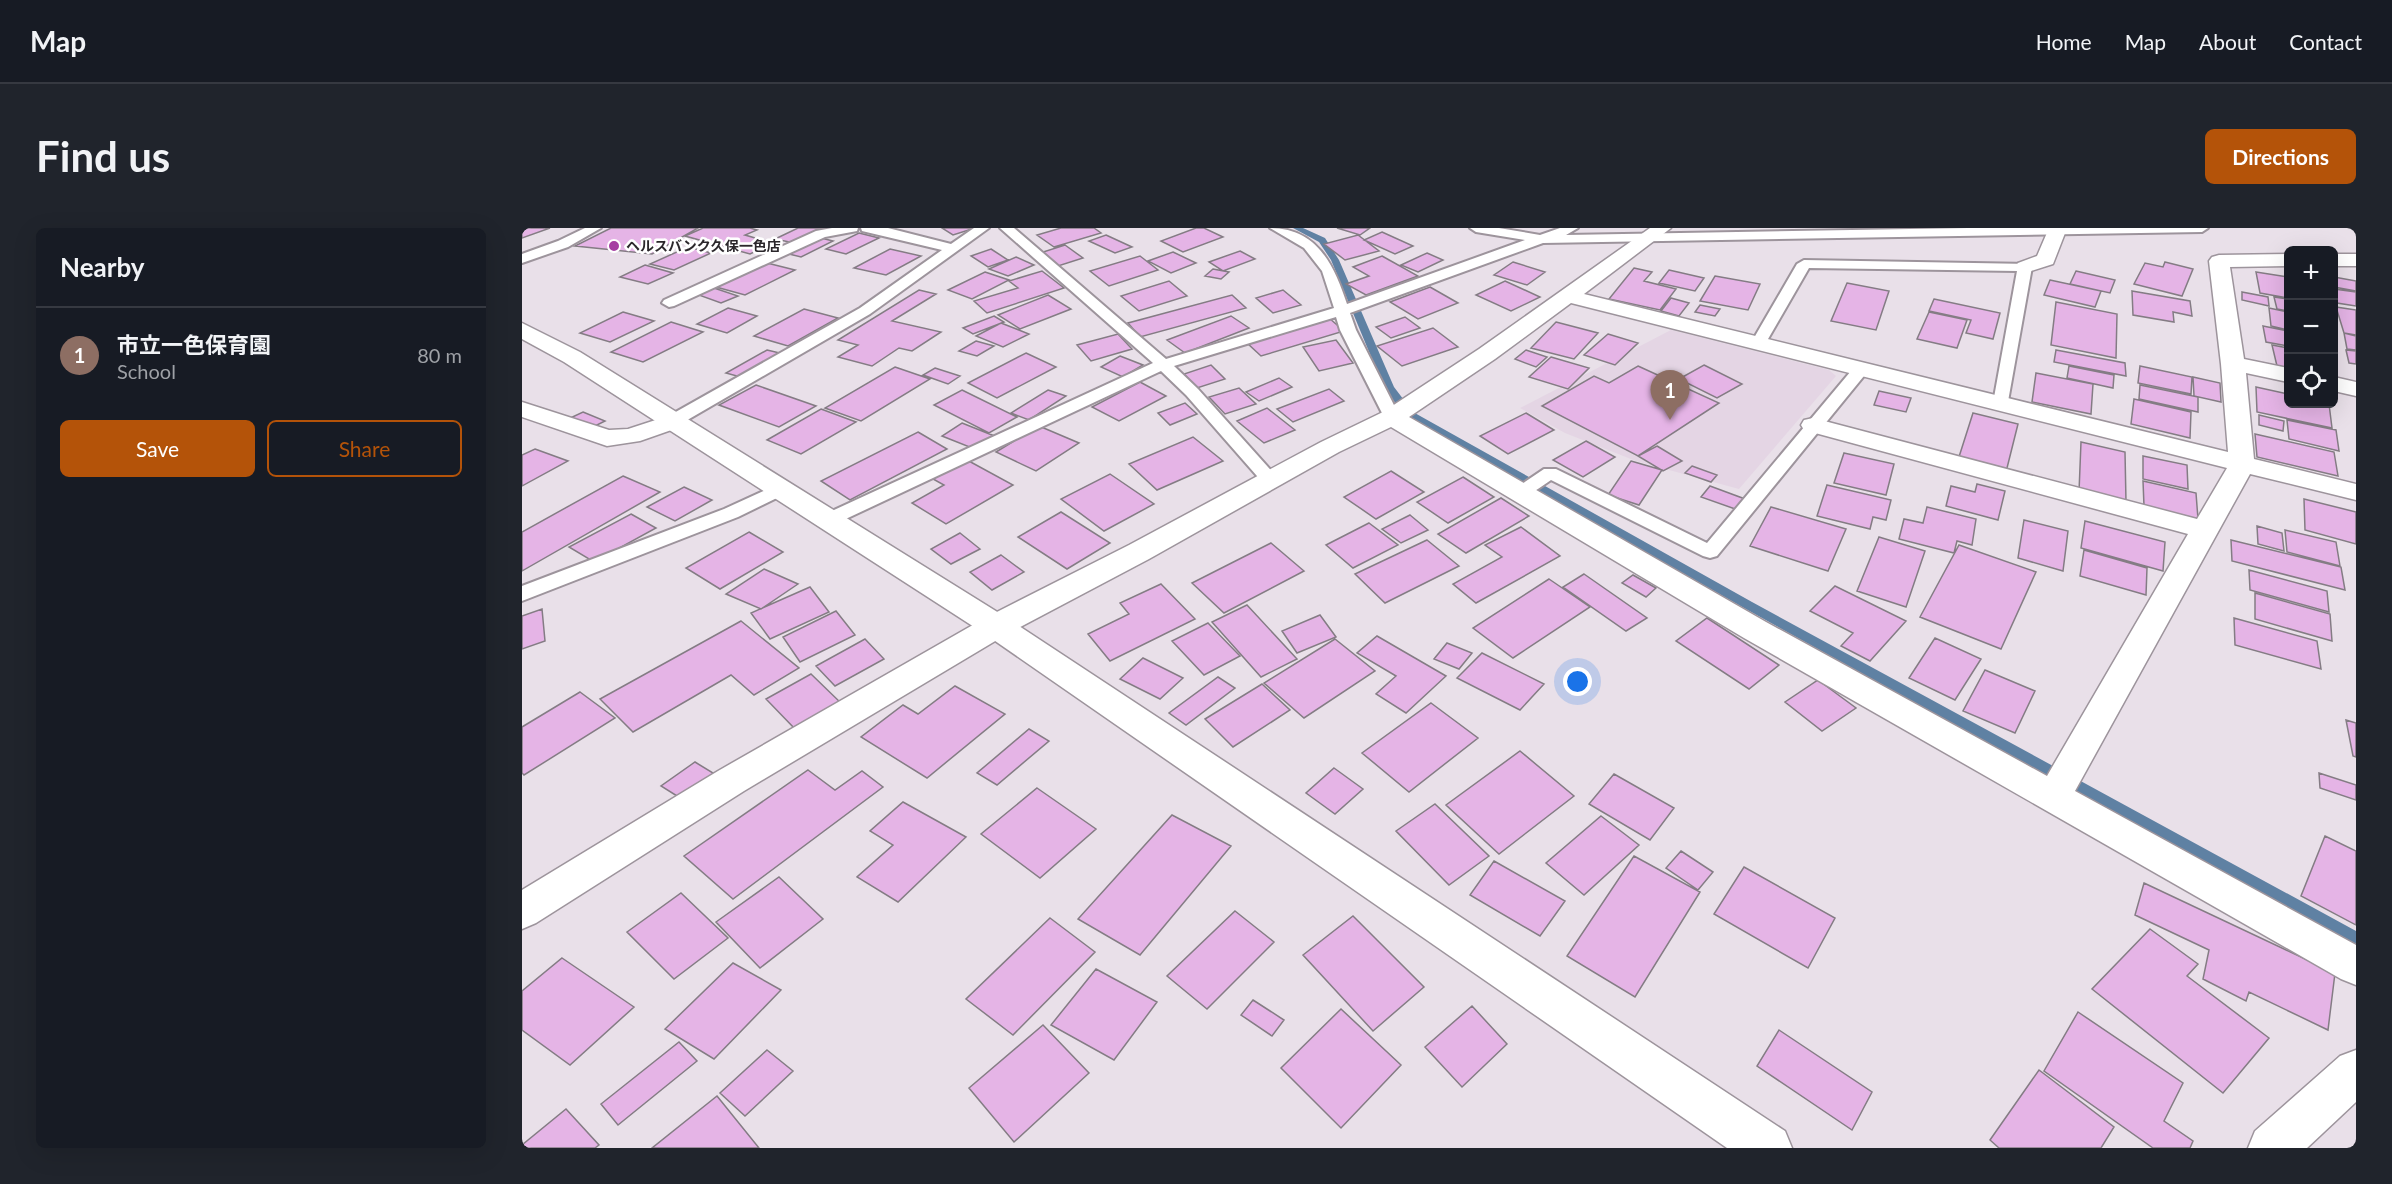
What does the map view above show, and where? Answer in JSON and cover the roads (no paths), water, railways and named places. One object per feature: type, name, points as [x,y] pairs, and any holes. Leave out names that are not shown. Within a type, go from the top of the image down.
[{"type":"street","points":[[2025,267],[2046,260],[2058,229]]},
{"type":"street","points":[[522,911],[731,782],[996,626],[1139,552],[1330,447],[1392,417],[1487,354],[1655,233]]},
{"type":"street","points":[[2338,260],[2356,260]]},
{"type":"street","points":[[2054,798],[2242,465],[2233,364],[2219,261],[2284,261]]},
{"type":"street","points":[[1567,296],[2356,492]]},
{"type":"street","points":[[522,330],[572,357],[671,422],[996,626],[1768,1148]]},
{"type":"street","points":[[2233,364],[2284,374]]},
{"type":"street","points":[[2338,385],[2356,389]]},
{"type":"street","points":[[522,409],[607,438],[631,436],[671,422]]},
{"type":"street","points":[[1392,417],[1755,630],[2356,966]]},
{"type":"street","points":[[1813,425],[2206,530]]},
{"type":"street","points":[[2272,1148],[2356,1072]]},
{"type":"lane","points":[[522,259],[563,244],[595,228]]},
{"type":"lane","points":[[669,303],[821,234],[852,228]]},
{"type":"lane","points":[[867,228],[953,249]]},
{"type":"lane","points":[[671,422],[865,311],[983,228]]},
{"type":"lane","points":[[1006,228],[1144,346],[1192,393],[1270,480]]},
{"type":"lane","points":[[1276,228],[1309,245],[1329,271],[1344,310],[1348,330],[1392,417]]},
{"type":"lane","points":[[1476,228],[1541,239],[1655,233],[2202,228]]},
{"type":"lane","points":[[828,520],[1162,365],[1344,310],[1572,228]]},
{"type":"lane","points":[[1760,343],[1804,264],[2025,267],[2001,403]]},
{"type":"lane","points":[[1519,492],[1550,473],[1710,552],[1862,368]]},
{"type":"lane","points":[[522,594],[731,513],[779,490]]},
{"type":"waterway","points":[[1297,228],[1322,240],[1335,260],[1389,388],[1409,414],[1748,605],[2356,940]]},
{"type":"place","name":"ヘルスバンク久保一色店","points":[[614,246]]},
{"type":"place","name":"市立一色保育園","points":[[1670,420]]}]
